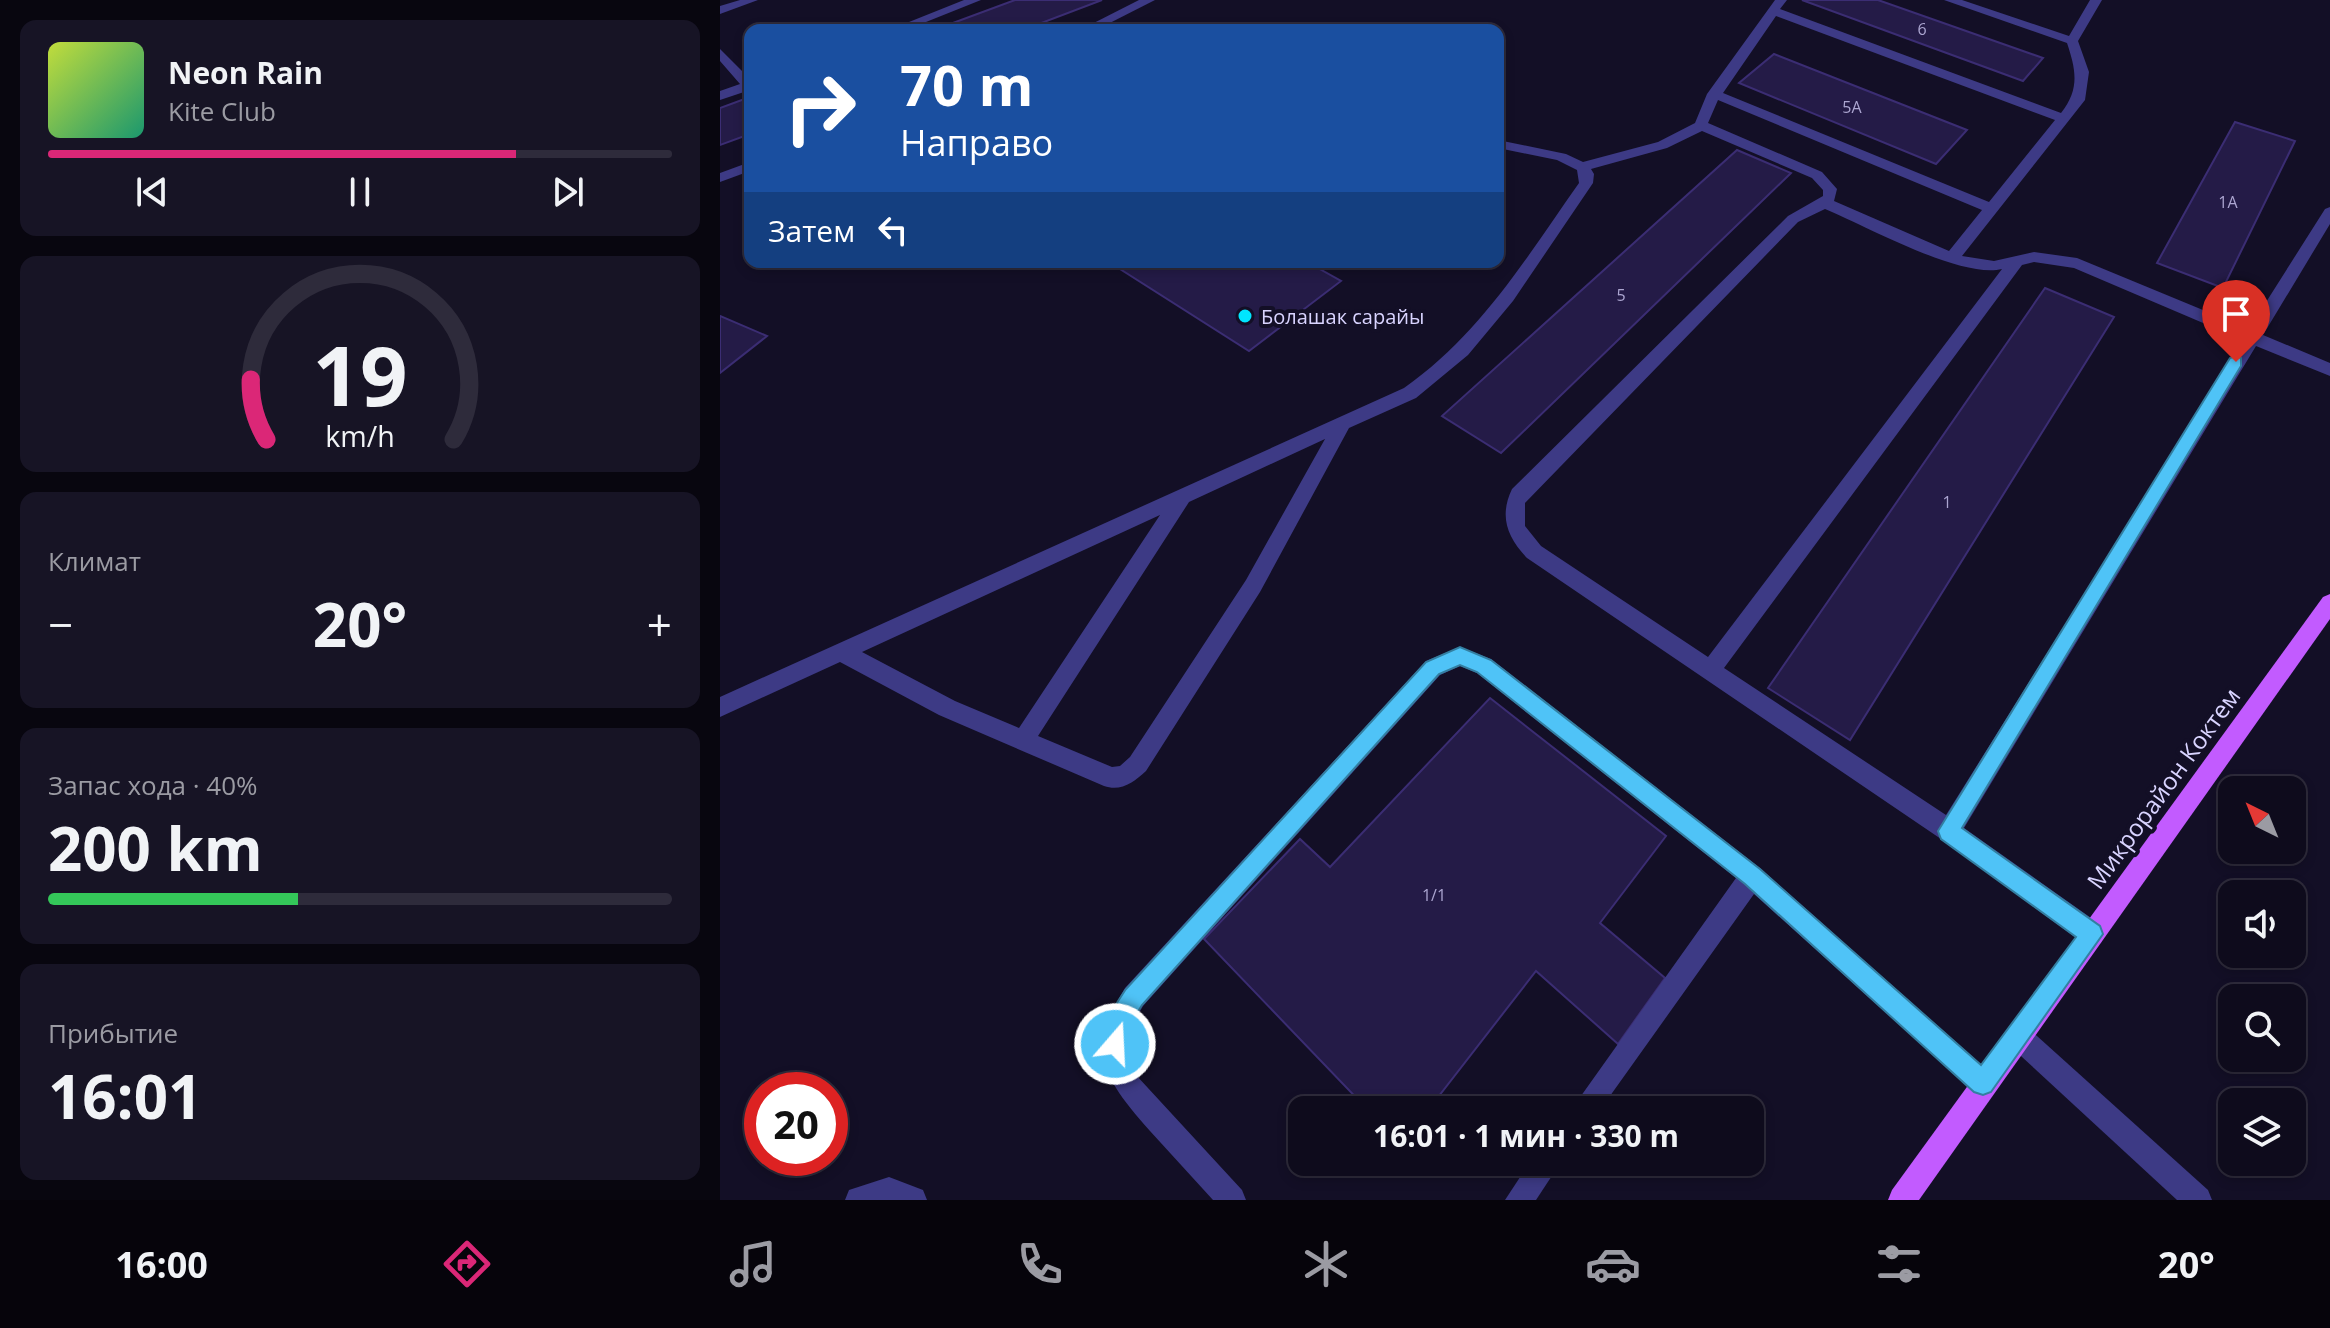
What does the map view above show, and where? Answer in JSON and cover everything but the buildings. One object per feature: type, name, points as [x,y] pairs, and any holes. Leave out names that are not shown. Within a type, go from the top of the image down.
[{"type":"main road","name":"Микрорайон Коктем","points":[[1902,1200],[2330,603]]},
{"type":"lane","points":[[720,10],[752,0]]},
{"type":"lane","points":[[911,24],[975,0]]},
{"type":"lane","points":[[1099,24],[1149,0]]},
{"type":"lane","points":[[1950,0],[2072,41]]},
{"type":"lane","points":[[1952,258],[2078,100],[2083,72],[2072,41],[2096,0]]},
{"type":"lane","points":[[1582,167],[1664,145],[1694,133],[1701,125],[1700,116],[1714,94],[1778,5],[2063,118]]},
{"type":"lane","points":[[720,53],[744,79]]},
{"type":"lane","points":[[720,96],[744,87]]},
{"type":"lane","points":[[1714,94],[1993,209]]},
{"type":"lane","points":[[1701,125],[1817,175],[1830,189],[1830,197],[1825,203],[1793,219],[1519,494],[1512,509],[1513,523],[1521,539],[1534,552],[1949,831],[2092,934]]},
{"type":"lane","points":[[720,707],[1410,393],[1462,353],[1586,183],[1587,174],[1582,167],[1561,157],[1504,145]]},
{"type":"lane","points":[[720,178],[744,168]]},
{"type":"lane","points":[[1825,203],[1952,258],[1994,266],[2034,257],[2077,263],[2330,370]]},
{"type":"lane","points":[[1949,831],[2330,212]]},
{"type":"lane","points":[[1710,671],[2015,263]]},
{"type":"lane","points":[[841,652],[947,708],[1112,778],[1126,775],[1138,764],[1253,586],[1343,423]]},
{"type":"lane","points":[[1023,740],[1183,496]]},
{"type":"lane","points":[[1232,1200],[1126,1084],[1118,1065],[1115,1044],[1119,1021],[1134,997],[1433,668],[1445,660],[1460,656],[1484,666],[1752,876],[1983,1083]]},
{"type":"lane","points":[[1594,1096],[1752,876]]},
{"type":"lane","points":[[2018,1036],[2198,1200]]},
{"type":"lane","points":[[1519,1200],[1537,1176]]},
{"type":"lane","points":[[859,1200],[889,1191],[913,1200]]},
{"type":"place","name":"Болашак сарайы","points":[[1245,316]]},
{"type":"route","points":[[1115,1044],[1119,1021],[1134,997],[1433,668],[1445,660],[1460,656],[1484,666],[1752,876],[1983,1083],[2092,934],[1949,831],[2236,362]]}]
